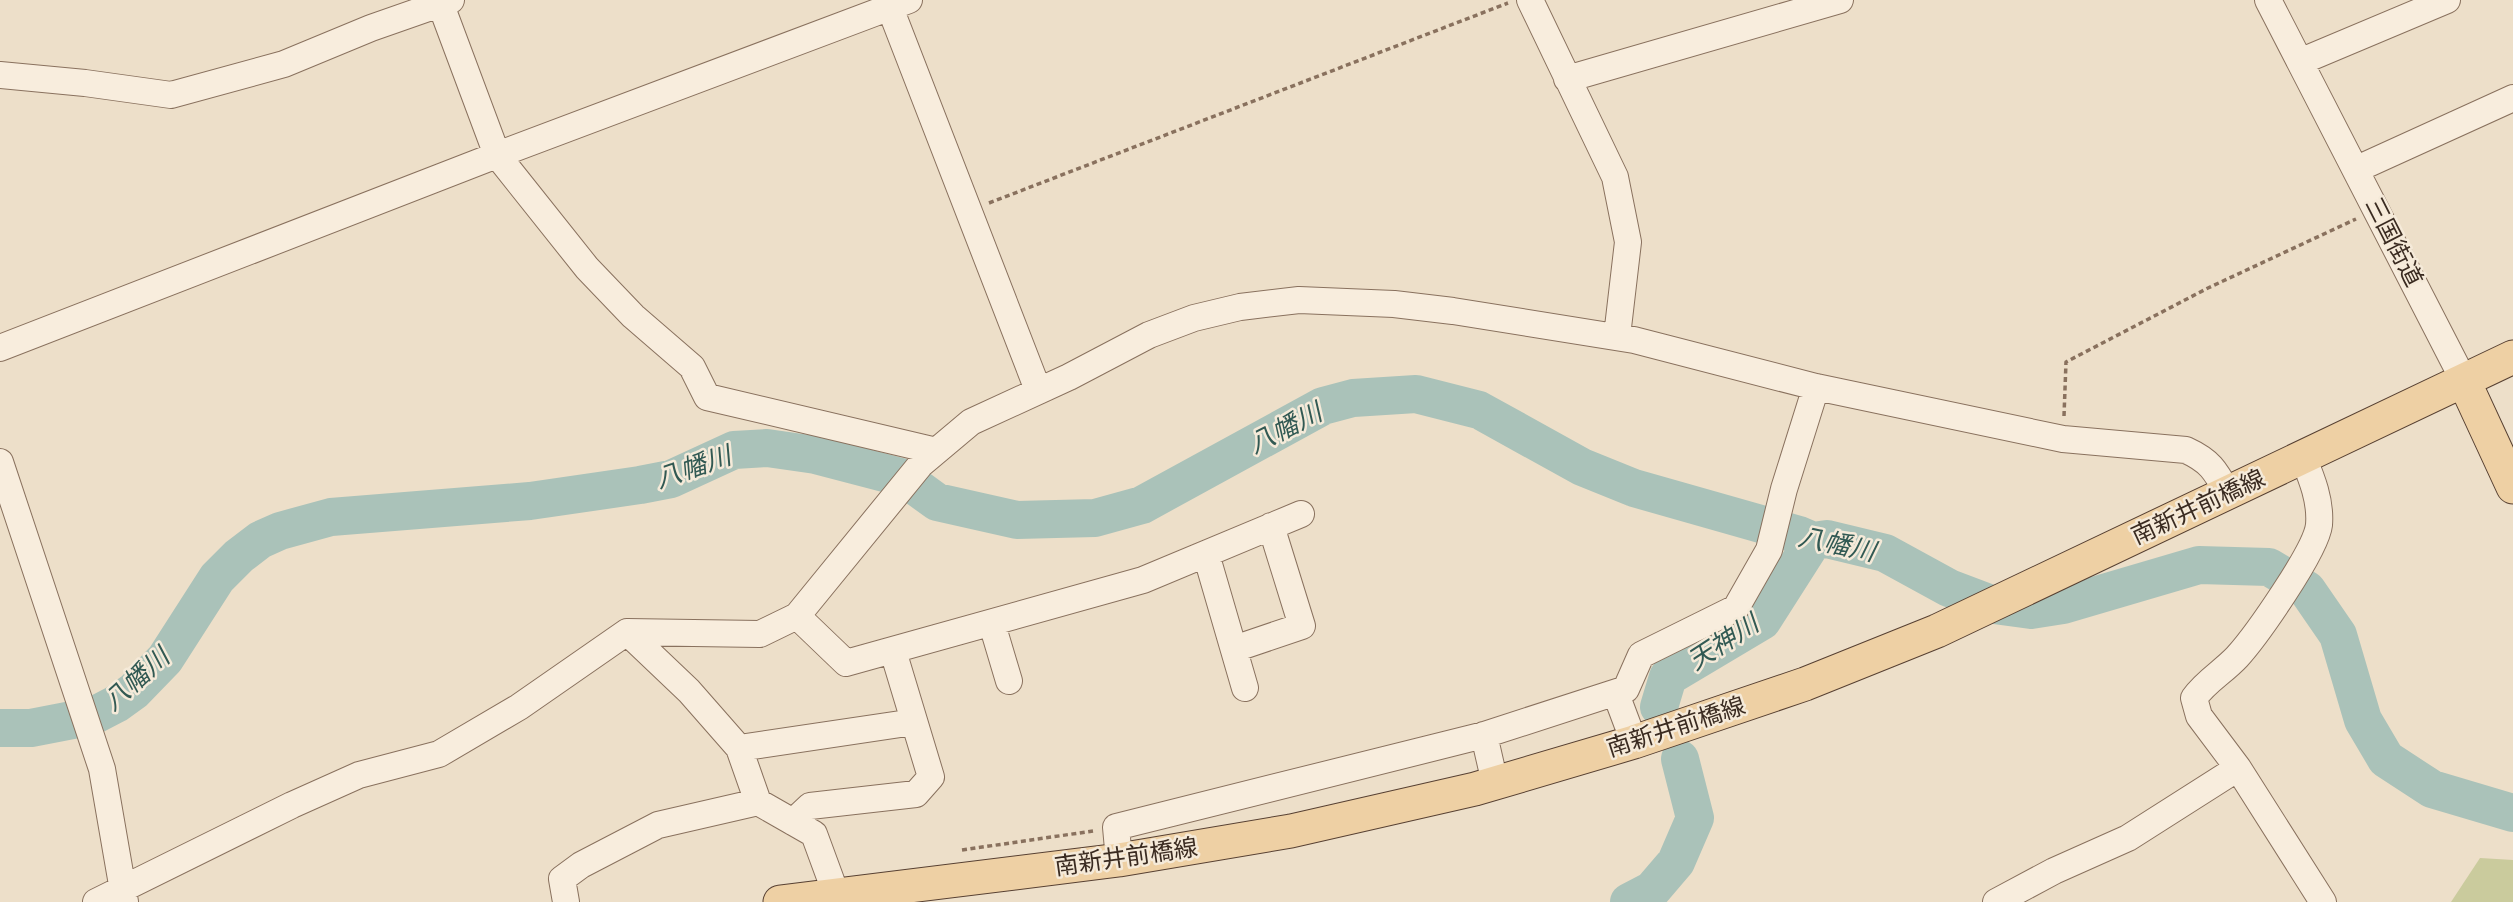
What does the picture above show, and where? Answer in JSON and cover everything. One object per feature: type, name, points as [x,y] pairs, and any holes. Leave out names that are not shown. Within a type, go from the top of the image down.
[{"type":"main road","name":"南新井前橋線","points":[[780,902],[838,899],[1119,860],[1291,831],[1495,783],[1634,742],[1805,684],[1937,631],[2513,357]]},
{"type":"main road","name":"三国街道","points":[[2464,381],[2509,470]]},
{"type":"street","points":[[1530,0],[1615,177],[1628,242],[1617,336]]},
{"type":"street","points":[[1567,79],[1840,0]]},
{"type":"street","name":"三国街道","points":[[2268,0],[2302,61],[2464,381]]},
{"type":"street","points":[[2302,61],[2447,0]]},
{"type":"street","points":[[0,75],[171,94],[284,64],[371,28],[446,2],[497,155],[587,268],[633,316],[692,367],[707,397],[928,458]]},
{"type":"street","points":[[0,348],[895,2],[969,211],[1038,390]]},
{"type":"street","points":[[2357,169],[2513,98]]},
{"type":"street","points":[[96,902],[123,896],[292,805],[359,775],[439,754],[519,708],[627,632],[760,634],[797,616],[928,458],[971,422],[1069,377],[1149,335],[1194,318],[1240,307],[1299,300],[1406,305],[1617,336],[1815,387],[2063,439],[2186,450],[2205,459],[2228,492]]},
{"type":"street","points":[[1119,860],[1116,827],[1484,735],[1626,689],[1641,655],[1736,608],[1769,550],[1784,489],[1815,387]]},
{"type":"street","points":[[2303,457],[2316,488],[2319,526],[2280,600],[2251,641],[2235,660],[2201,688],[2194,698],[2199,716],[2238,768],[2323,902]]},
{"type":"street","points":[[0,462],[102,769],[123,896]]},
{"type":"street","points":[[797,616],[846,663],[1143,580],[1301,514]]},
{"type":"street","points":[[1234,649],[1302,626],[1271,526]]},
{"type":"street","points":[[1206,554],[1245,688]]},
{"type":"street","points":[[992,624],[1009,681]]},
{"type":"street","points":[[627,632],[689,691],[738,748],[758,802],[814,834],[838,899]]},
{"type":"street","points":[[793,822],[810,806],[916,793],[931,777],[893,651]]},
{"type":"street","points":[[1616,694],[1634,742]]},
{"type":"street","points":[[738,748],[914,722]]},
{"type":"street","points":[[1484,735],[1495,783]]},
{"type":"street","points":[[1996,902],[2054,871],[2128,838],[2238,768]]},
{"type":"street","points":[[566,902],[562,879],[581,865],[658,825],[758,802]]},
{"type":"path","points":[[969,211],[1516,0]]},
{"type":"path","points":[[2063,439],[2066,362],[2208,288],[2377,209]]},
{"type":"green space","points":[[2480,858],[2513,860],[2513,902],[2451,902]]},
{"type":"waterway","name":"八幡川","points":[[0,728],[31,728],[93,716],[116,704],[134,691],[165,659],[217,578],[239,556],[260,540],[280,531],[331,517],[530,501],[640,485],[671,479],[734,450],[767,448],[816,455],[904,478],[937,502],[1017,520],[1095,518],[1142,505],[1323,406],[1353,398],[1416,394],[1479,410],[1582,467],[1634,488],[1813,541],[1827,539],[1885,553],[1949,588],[1994,605],[2031,610],[2063,605],[2199,565],[2269,567],[2307,590],[2338,635],[2363,720],[2386,759],[2432,789],[2513,813]]},
{"type":"waterway","name":"天神川","points":[[1659,707],[1668,677],[1762,621],[1813,541]]},
{"type":"waterway","name":"天神川","points":[[1629,902],[1652,890],[1676,862],[1695,818],[1680,759]]}]
